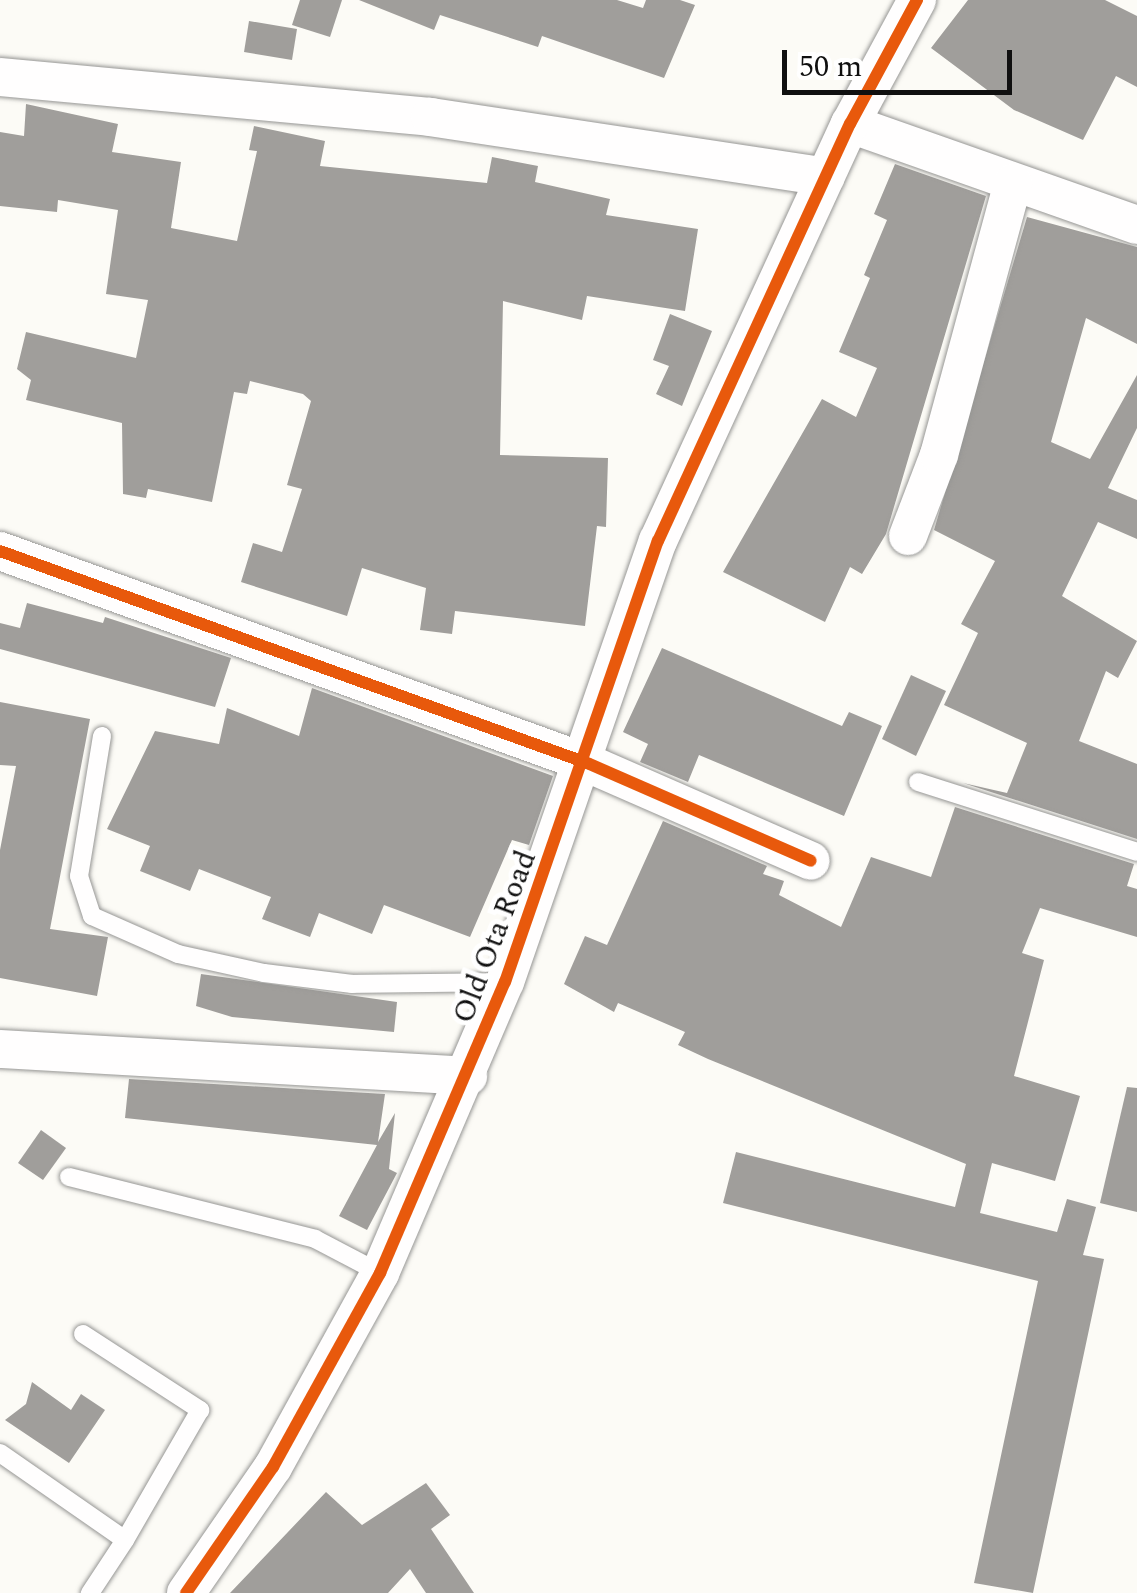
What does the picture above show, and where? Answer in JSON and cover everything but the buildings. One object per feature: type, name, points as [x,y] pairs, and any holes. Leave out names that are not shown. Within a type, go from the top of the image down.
[{"type":"street","name":"Old Ota Road","points":[[186,1593],[273,1467],[380,1272],[506,982],[587,763],[658,541],[850,124],[917,0]]},
{"type":"street","points":[[0,77],[430,117],[825,177]]},
{"type":"street","points":[[850,124],[1137,225]]},
{"type":"street","points":[[908,536],[939,455],[1013,183]]},
{"type":"street","points":[[0,551],[587,763],[811,861]]},
{"type":"street","points":[[0,1048],[468,1076]]},
{"type":"lane","points":[[102,736],[79,876],[92,916],[178,954],[264,973],[352,984],[506,982]]},
{"type":"lane","points":[[918,782],[1137,852]]},
{"type":"lane","points":[[70,1177],[315,1239],[380,1272]]},
{"type":"lane","points":[[83,1334],[200,1410],[90,1593]]},
{"type":"lane","points":[[0,1453],[125,1540]]},
{"type":"cycle path","points":[[186,1593],[273,1467],[380,1273],[505,982],[658,541],[850,124],[917,0]]},
{"type":"cycle path","points":[[0,551],[587,763],[811,861]]}]
